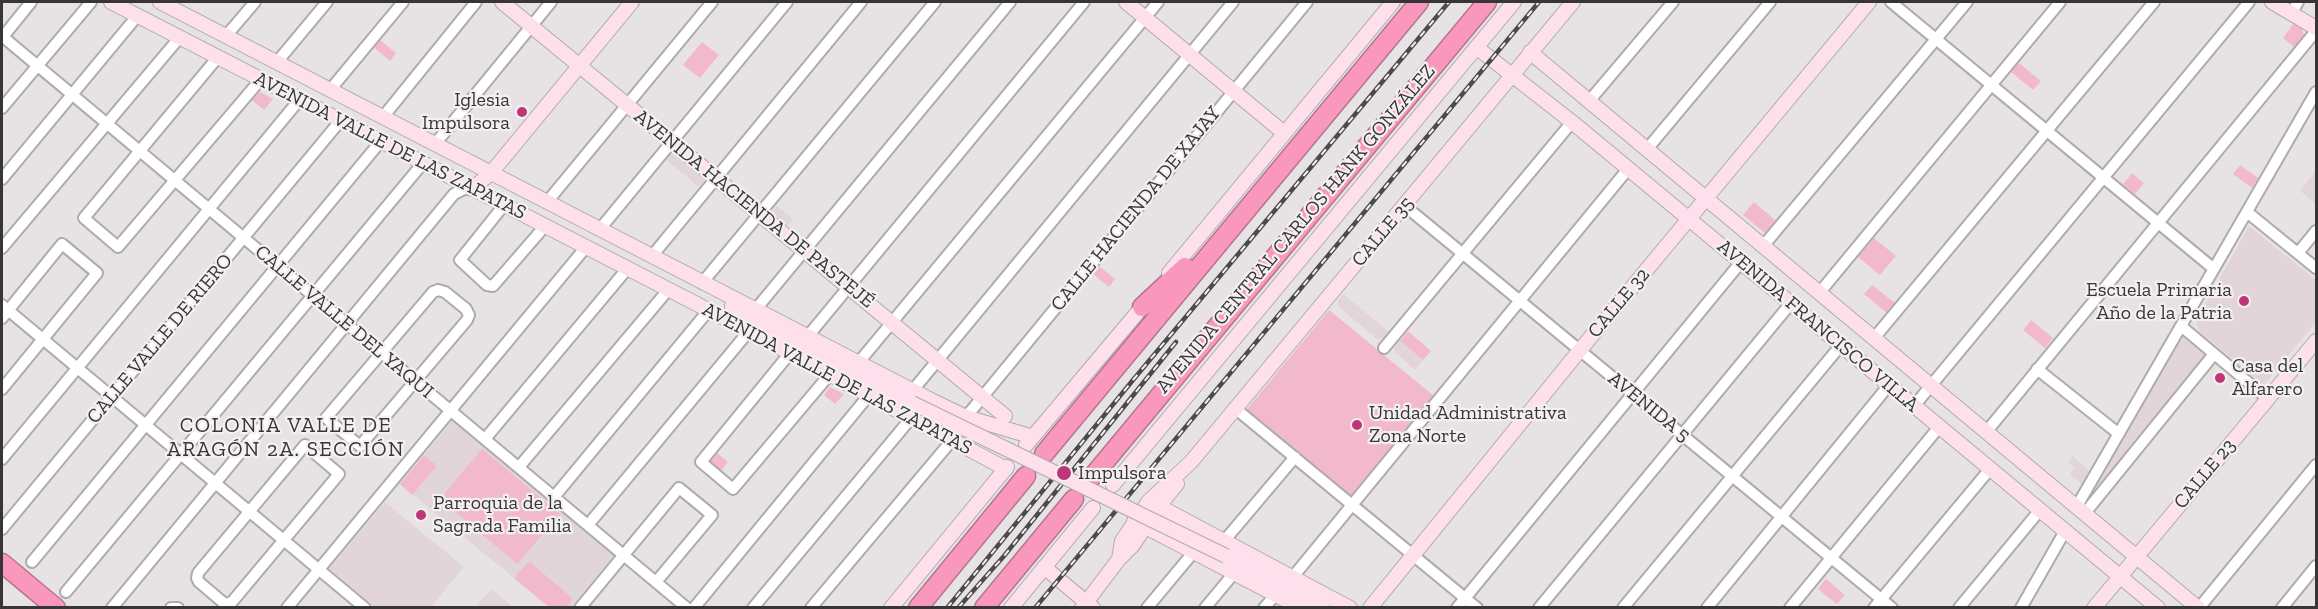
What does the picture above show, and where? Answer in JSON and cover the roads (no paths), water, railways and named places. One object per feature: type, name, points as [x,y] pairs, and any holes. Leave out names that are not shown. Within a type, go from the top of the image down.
[{"type":"highway","points":[[1044,454],[1419,2]]},
{"type":"highway","name":"AVENIDA CENTRAL CARLOS HANK GONZÁLEZ","points":[[1093,476],[1487,2]]},
{"type":"highway","points":[[1142,307],[1173,281],[1210,241],[1233,224]]},
{"type":"highway","points":[[918,608],[1026,476]]},
{"type":"highway","points":[[986,608],[1074,499]]},
{"type":"highway","points":[[2,563],[56,608]]},
{"type":"highway","points":[[2,567],[27,584]]},
{"type":"main road","name":"AVENIDA VALLE DE LAS ZAPATAS","points":[[111,2],[749,331],[830,374],[866,399],[914,408],[933,400],[966,417],[1029,441],[1142,307]]},
{"type":"main road","name":"AVENIDA VALLE DE LAS ZAPATAS","points":[[160,2],[177,5],[226,36],[859,362],[953,439],[1006,468],[891,608]]},
{"type":"main road","name":"AVENIDA HACIENDA DE PASTEJÉ","points":[[502,2],[1005,416]]},
{"type":"main road","points":[[472,189],[491,173],[632,2]]},
{"type":"main road","points":[[1126,2],[1284,133]]},
{"type":"main road","points":[[1142,307],[1393,2]]},
{"type":"main road","name":"AVENIDA CENTRAL CARLOS HANK GONZÁLEZ","points":[[1113,484],[1514,2]]},
{"type":"main road","name":"CALLE 35","points":[[1140,524],[1154,504],[1181,479],[1191,462],[1573,2]]},
{"type":"main road","name":"CALLE 32","points":[[1370,608],[1580,350],[1869,2]]},
{"type":"main road","points":[[2272,2],[2295,7],[2316,29]]},
{"type":"main road","name":"AVENIDA FRANCISCO VILLA","points":[[1476,47],[1572,122],[2158,608]]},
{"type":"main road","name":"AVENIDA FRANCISCO VILLA","points":[[1530,52],[2199,608]]},
{"type":"main road","name":"AVENIDA VALLE DE LAS ZAPATAS","points":[[702,283],[735,307],[775,331],[914,408],[1227,556],[1323,608]]},
{"type":"main road","name":"AVENIDA VALLE DE LAS ZAPATAS","points":[[668,290],[707,303],[775,331]]},
{"type":"main road","name":"CALLE 23","points":[[2094,608],[2268,399],[2314,349]]},
{"type":"main road","points":[[914,408],[929,418],[935,405],[933,400]]},
{"type":"main road","points":[[1154,504],[1350,608]]},
{"type":"main road","points":[[1011,608],[1093,508]]},
{"type":"main road","points":[[1044,567],[1087,606],[1119,559],[1133,545],[1140,524],[1301,608]]},
{"type":"main road","points":[[1189,548],[1202,531]]},
{"type":"street","points":[[2,37],[31,2]]},
{"type":"street","points":[[2,108],[91,2]]},
{"type":"street","points":[[226,36],[255,2]]},
{"type":"street","points":[[277,62],[327,2]]},
{"type":"street","points":[[330,90],[403,2]]},
{"type":"street","points":[[383,117],[477,2]]},
{"type":"street","points":[[435,144],[551,2]]},
{"type":"street","points":[[547,202],[712,2]]},
{"type":"street","points":[[600,229],[787,2]]},
{"type":"street","points":[[652,256],[861,2]]},
{"type":"street","points":[[702,283],[935,2]]},
{"type":"street","points":[[756,309],[1010,2]]},
{"type":"street","points":[[808,336],[1084,2]]},
{"type":"street","points":[[859,362],[1158,2]]},
{"type":"street","points":[[753,608],[914,408],[938,360],[1233,2]]},
{"type":"street","name":"CALLE HACIENDA DE XAJAY","points":[[966,417],[1307,2]]},
{"type":"street","points":[[1590,100],[1673,2]]},
{"type":"street","points":[[1648,148],[1770,2]]},
{"type":"street","points":[[1891,2],[2214,268]]},
{"type":"street","points":[[1764,245],[1967,2]]},
{"type":"street","points":[[1820,292],[2060,2]]},
{"type":"street","points":[[1875,337],[2154,2]]},
{"type":"street","points":[[1914,406],[2248,2]]},
{"type":"street","points":[[2,179],[138,15]]},
{"type":"street","points":[[1987,431],[2316,29]]},
{"type":"street","name":"CALLE VALLE DEL YAQUI","points":[[2,37],[484,439],[590,522],[624,555],[687,608]]},
{"type":"street","points":[[2,248],[180,37]]},
{"type":"street","points":[[218,57],[84,218],[118,247],[261,79]]},
{"type":"street","points":[[2081,509],[2119,434],[2316,92]]},
{"type":"street","points":[[2,459],[300,99]]},
{"type":"street","name":"CALLE VALLE DE RIERO","points":[[2,529],[341,120]]},
{"type":"street","points":[[1384,348],[1572,122]]},
{"type":"street","points":[[32,562],[381,141]]},
{"type":"street","points":[[66,591],[423,163]]},
{"type":"street","points":[[1292,578],[1629,169]]},
{"type":"street","points":[[112,608],[454,194],[464,189],[472,189]]},
{"type":"street","points":[[504,205],[460,260],[487,285],[492,287],[545,226]]},
{"type":"street","name":"AVENIDA 5","points":[[1405,206],[1831,557],[1878,603],[1892,608]]},
{"type":"street","points":[[2247,212],[2316,268]]},
{"type":"street","points":[[2298,253],[2316,231]]},
{"type":"street","points":[[2,389],[42,339],[97,273],[62,244],[4,311],[42,339],[365,608]]},
{"type":"street","points":[[287,608],[586,248]]},
{"type":"street","points":[[1458,608],[1741,262]]},
{"type":"street","points":[[484,439],[627,268]]},
{"type":"street","points":[[438,290],[445,292],[466,309],[469,315],[360,446],[326,418],[382,353],[433,292],[438,290]]},
{"type":"street","points":[[519,467],[668,290]]},
{"type":"street","points":[[1539,608],[1791,303]]},
{"type":"street","points":[[554,496],[708,311]]},
{"type":"street","points":[[2181,326],[2268,399]]},
{"type":"street","points":[[590,522],[749,331]]},
{"type":"street","points":[[1623,608],[1841,345]]},
{"type":"street","points":[[790,353],[701,462],[733,489],[830,374]]},
{"type":"street","points":[[2081,509],[2214,354]]},
{"type":"street","points":[[2037,369],[2119,434]]},
{"type":"street","points":[[1707,608],[1889,385]]},
{"type":"street","points":[[694,608],[866,399]]},
{"type":"street","points":[[1236,409],[1477,608]]},
{"type":"street","points":[[1790,608],[1939,427]]},
{"type":"street","points":[[811,608],[953,439]]},
{"type":"street","points":[[305,445],[339,474],[229,604],[197,578],[198,573],[249,511],[305,445]]},
{"type":"street","points":[[1209,558],[1296,457]]},
{"type":"street","points":[[2199,608],[2316,465]]},
{"type":"street","points":[[1878,603],[1990,469]]},
{"type":"street","points":[[596,608],[583,604],[679,488],[712,515],[656,582]]},
{"type":"street","points":[[1959,608],[2040,510]]},
{"type":"street","points":[[2021,608],[2065,531]]},
{"type":"street","points":[[1147,608],[1189,548]]},
{"type":"street","points":[[2282,608],[2316,566]]},
{"type":"street","points":[[1205,608],[1235,572]]},
{"type":"street","points":[[1264,608],[1276,594]]},
{"type":"street","points":[[345,608],[353,597]]},
{"type":"street","points":[[171,608],[178,608]]},
{"type":"railway","points":[[947,608],[1133,380],[1449,2]]},
{"type":"railway","points":[[1035,608],[1539,2]]},
{"type":"railway","points":[[958,608],[1004,556],[1176,342]]},
{"type":"place","name":"Iglesia Impulsora","points":[[522,112]]},
{"type":"place","name":"Escuela Primaria Año de la Patria","points":[[2244,301]]},
{"type":"place","name":"Casa del Alfarero","points":[[2220,378]]},
{"type":"place","name":"Unidad Administrativa Zona Norte","points":[[1357,425]]},
{"type":"place","name":"Impulsora","points":[[1064,473]]},
{"type":"place","name":"Parroquia de la Sagrada Familia","points":[[421,515]]},
{"type":"district","name":"COLONIA VALLE DE ARAGÓN 2A. SECCIÓN","points":[[286,438]]}]
